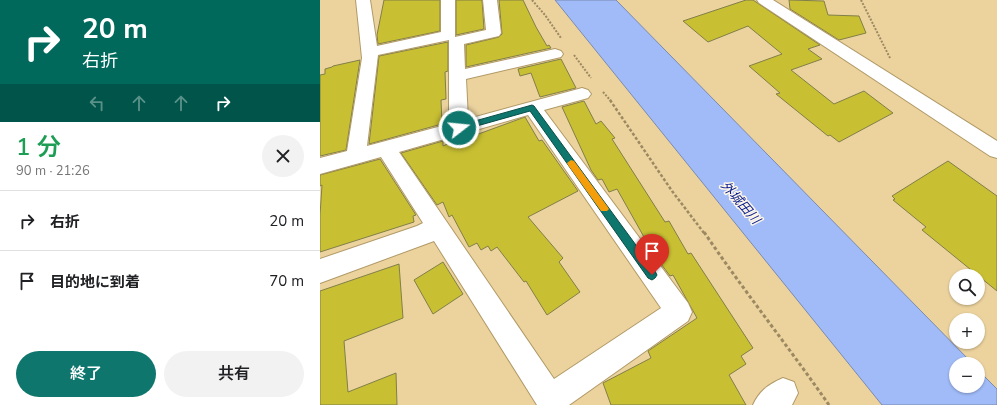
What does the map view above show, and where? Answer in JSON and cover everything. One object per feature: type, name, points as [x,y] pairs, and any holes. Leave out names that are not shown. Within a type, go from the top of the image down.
[{"type":"street","points":[[356,156],[370,58],[363,0]]},
{"type":"street","points":[[369,52],[449,36],[448,0]]},
{"type":"street","points":[[459,128],[456,41],[494,33],[490,0]]},
{"type":"street","points":[[764,0],[997,151]]},
{"type":"street","points":[[458,76],[560,48]]},
{"type":"street","points":[[320,166],[582,94]]},
{"type":"street","points":[[386,148],[552,402],[679,312],[532,108]]},
{"type":"street","points":[[320,271],[425,234],[437,226]]},
{"type":"path","points":[[532,0],[560,48]]},
{"type":"path","points":[[861,0],[908,94]]},
{"type":"path","points":[[571,51],[592,78]]},
{"type":"path","points":[[601,89],[613,103],[672,191],[701,228],[737,281],[829,405]]},
{"type":"water","name":"外城田川","points":[[555,0],[616,0],[949,340],[949,349],[958,349],[966,357],[949,357],[949,393],[985,393],[985,377],[997,389],[997,405],[882,405]]},
{"type":"building","points":[[384,0],[440,0],[440,31],[378,44],[377,35]]},
{"type":"building","points":[[456,0],[482,0],[484,29],[456,35]]},
{"type":"building","points":[[499,0],[523,0],[547,46],[549,45],[551,48],[466,67],[466,45],[499,37],[502,34]]},
{"type":"building","points":[[746,0],[753,0],[820,45],[808,49],[822,59],[791,70],[834,104],[864,91],[893,113],[839,142],[830,135],[828,136],[776,94],[780,93],[749,66],[782,54],[748,26],[708,42],[683,21]]},
{"type":"building","points":[[789,0],[824,1],[828,15],[859,16],[866,33],[839,40],[790,9]]},
{"type":"building","points":[[448,42],[448,71],[445,72],[446,99],[441,100],[442,124],[369,144],[379,56]]},
{"type":"building","points":[[561,59],[576,88],[540,97],[531,73],[520,76],[518,69]]},
{"type":"building","points":[[360,60],[346,150],[320,156],[320,75],[325,74],[325,69],[333,66]]},
{"type":"building","points":[[584,101],[596,124],[601,121],[615,138],[612,139],[665,222],[669,221],[688,254],[691,253],[753,348],[741,356],[746,364],[729,375],[746,405],[611,405],[603,383],[651,358],[648,351],[697,318],[673,275],[670,276],[653,253],[617,189],[609,192],[602,179],[598,180],[591,170],[562,107]]},
{"type":"building","points":[[525,117],[539,141],[542,140],[578,191],[528,217],[563,258],[559,262],[580,292],[547,315],[526,281],[524,282],[497,247],[491,251],[488,246],[481,250],[477,243],[469,247],[452,215],[449,217],[443,202],[437,205],[401,153],[443,141],[443,146],[472,133],[473,136]]},
{"type":"building","points":[[380,159],[416,215],[413,216],[414,222],[320,252],[322,185],[320,186],[320,175]]},
{"type":"building","points":[[948,161],[997,196],[997,291],[985,281],[985,269],[970,269],[922,230],[926,227],[893,200],[895,199],[892,196]]},
{"type":"building","points":[[443,262],[463,294],[433,314],[414,280]]},
{"type":"building","points":[[399,264],[403,318],[344,341],[348,392],[396,373],[397,405],[320,405],[320,291]]},
{"type":"slow traffic","points":[[571,163],[604,209]]},
{"type":"route","points":[[459,128],[532,108],[652,275]]}]
